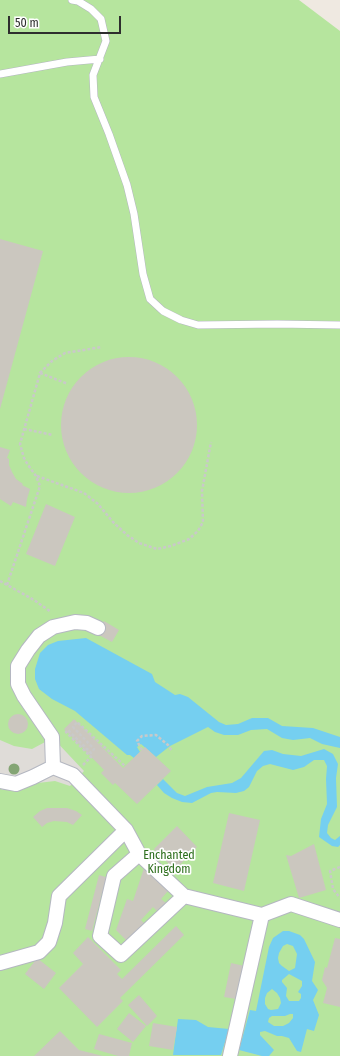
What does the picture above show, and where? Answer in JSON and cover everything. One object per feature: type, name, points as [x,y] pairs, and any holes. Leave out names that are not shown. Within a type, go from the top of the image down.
[{"type":"street","points":[[53,767],[52,737],[24,696],[18,684],[18,666],[39,636],[53,627],[60,624],[75,622],[87,623],[98,628]]},
{"type":"street","points":[[0,782],[16,784],[53,767],[73,775],[126,830],[139,854],[184,896],[262,915],[291,904],[340,920]]},
{"type":"street","points":[[0,963],[39,952],[49,942],[55,923],[59,896],[126,830]]},
{"type":"street","points":[[139,854],[114,876],[100,936],[121,956],[184,896]]},
{"type":"street","points":[[230,1056],[262,915]]},
{"type":"lane","points":[[72,0],[78,1],[91,9],[101,19],[106,41],[93,75],[94,97],[109,134],[126,185],[134,214],[143,274],[150,299],[163,311],[181,320],[198,325],[340,324]]},
{"type":"lane","points":[[0,74],[67,62],[100,59]]},
{"type":"path","points":[[7,585],[40,486],[36,476],[28,465],[20,444],[40,373],[65,353],[102,347]]},
{"type":"path","points":[[40,373],[68,384]]},
{"type":"path","points":[[24,429],[53,435]]},
{"type":"path","points":[[36,476],[84,494],[98,504],[113,522],[127,535],[139,543],[157,549],[171,546],[189,539],[198,531],[203,522],[202,491],[211,442]]},
{"type":"path","points":[[0,581],[34,600],[52,614],[60,624]]},
{"type":"path","points":[[91,757],[66,732],[68,730],[91,753],[94,749],[72,727],[77,722],[125,766]]},
{"type":"path","points":[[142,750],[137,741],[142,736],[156,735],[168,745],[172,751]]},
{"type":"path","points":[[340,867],[330,871],[333,889],[340,898]]},
{"type":"green space","name":"Enchanted Kingdom","points":[[0,0],[299,0],[340,31],[340,1056],[0,1056]]},
{"type":"shaded area","points":[[52,737],[84,771],[70,786],[55,781],[12,786],[2,790],[0,787],[0,740],[14,746],[32,749]]},
{"type":"water","points":[[86,638],[152,674],[155,682],[175,695],[180,694],[188,697],[219,722],[226,725],[238,724],[252,718],[268,718],[282,726],[313,728],[340,737],[340,748],[322,744],[310,738],[293,740],[282,738],[267,729],[251,730],[238,735],[224,735],[215,732],[208,727],[170,746],[156,757],[141,744],[137,747],[140,752],[134,758],[127,755],[75,711],[52,699],[39,689],[35,679],[35,669],[40,653],[48,645],[58,641]]},
{"type":"water","points":[[324,749],[333,754],[338,764],[336,778],[337,807],[328,825],[327,833],[335,840],[340,836],[340,845],[338,847],[332,846],[319,837],[321,819],[327,804],[327,766],[324,760],[314,760],[304,767],[293,770],[270,764],[263,766],[257,771],[249,787],[244,791],[236,793],[211,793],[192,803],[182,802],[172,798],[164,793],[157,785],[163,779],[177,793],[185,796],[207,787],[232,783],[241,778],[264,751],[272,750],[283,754],[301,756]]},
{"type":"water","points":[[283,931],[289,931],[300,935],[304,939],[315,962],[312,981],[318,990],[313,1000],[319,1015],[314,1031],[307,1029],[301,1052],[297,1051],[289,1038],[277,1036],[265,1031],[260,1032],[260,1035],[274,1050],[269,1056],[262,1056],[239,1050],[250,1010],[256,1011],[269,947],[273,938]],"holes":[[[287,944],[293,946],[297,954],[295,968],[289,971],[279,963],[279,953],[283,946]],[[289,974],[302,981],[302,986],[298,992],[301,994],[299,1001],[289,1001],[286,996],[287,988],[282,980]],[[272,989],[277,993],[281,1003],[278,1009],[268,1009],[265,1004],[267,993]],[[293,1014],[293,1018],[289,1023],[283,1026],[274,1026],[268,1022],[269,1018],[272,1016],[285,1016]]]},
{"type":"water","points":[[178,1019],[196,1020],[208,1027],[229,1029],[221,1055],[173,1055]]},
{"type":"building","points":[[0,239],[43,251],[0,409]]},
{"type":"building","points":[[122,357],[136,357],[155,362],[167,368],[182,382],[192,399],[196,412],[196,438],[192,451],[186,463],[172,478],[167,482],[149,490],[136,493],[122,493],[103,488],[91,482],[76,468],[72,463],[64,445],[61,432],[61,418],[66,399],[72,387],[86,372],[91,368],[109,360]]},
{"type":"building","points":[[0,447],[10,450],[7,458],[9,459],[9,465],[12,472],[16,479],[23,484],[22,485],[30,489],[26,507],[13,502],[11,506],[0,499]]},
{"type":"building","points":[[46,504],[75,517],[55,566],[26,554]]},
{"type":"building","points":[[104,621],[119,630],[112,642],[97,634]]},
{"type":"building","points":[[18,714],[25,717],[28,724],[25,731],[18,734],[11,731],[8,724],[11,717]]},
{"type":"building","points":[[74,719],[123,768],[145,747],[171,771],[137,804],[115,783],[113,785],[101,773],[104,770],[64,729]]},
{"type":"building","points":[[47,808],[67,808],[82,815],[73,825],[67,822],[54,821],[47,823],[42,827],[33,817],[40,811]]},
{"type":"building","points":[[229,813],[260,820],[244,891],[213,883]]},
{"type":"building","points":[[177,826],[197,847],[175,870],[154,849]]},
{"type":"building","points":[[314,844],[326,890],[299,898],[286,855],[291,856]]},
{"type":"building","points":[[144,868],[158,873],[156,879],[168,891],[161,899],[166,903],[157,911],[153,907],[141,920],[144,923],[127,941],[116,930],[127,899],[133,901]]},
{"type":"building","points":[[99,875],[109,878],[105,893],[102,893],[92,931],[85,929]]},
{"type":"building","points":[[176,926],[184,935],[120,998],[123,1001],[97,1027],[59,988],[83,964],[73,953],[88,937],[121,970],[117,974],[122,979]]},
{"type":"building","points":[[335,938],[340,939],[340,1007],[323,1003],[327,988],[322,980],[325,967],[327,968]]},
{"type":"building","points":[[37,958],[56,973],[44,989],[25,974]]},
{"type":"building","points":[[231,963],[249,967],[242,1000],[224,997]]},
{"type":"building","points":[[139,995],[157,1016],[147,1026],[128,1005]]},
{"type":"building","points":[[129,1013],[146,1026],[133,1042],[117,1029]]},
{"type":"building","points":[[153,1023],[177,1027],[173,1050],[149,1046]]},
{"type":"building","points":[[60,1031],[79,1050],[103,1056],[34,1056]]},
{"type":"building","points":[[99,1034],[132,1043],[129,1056],[118,1056],[94,1049]]}]
